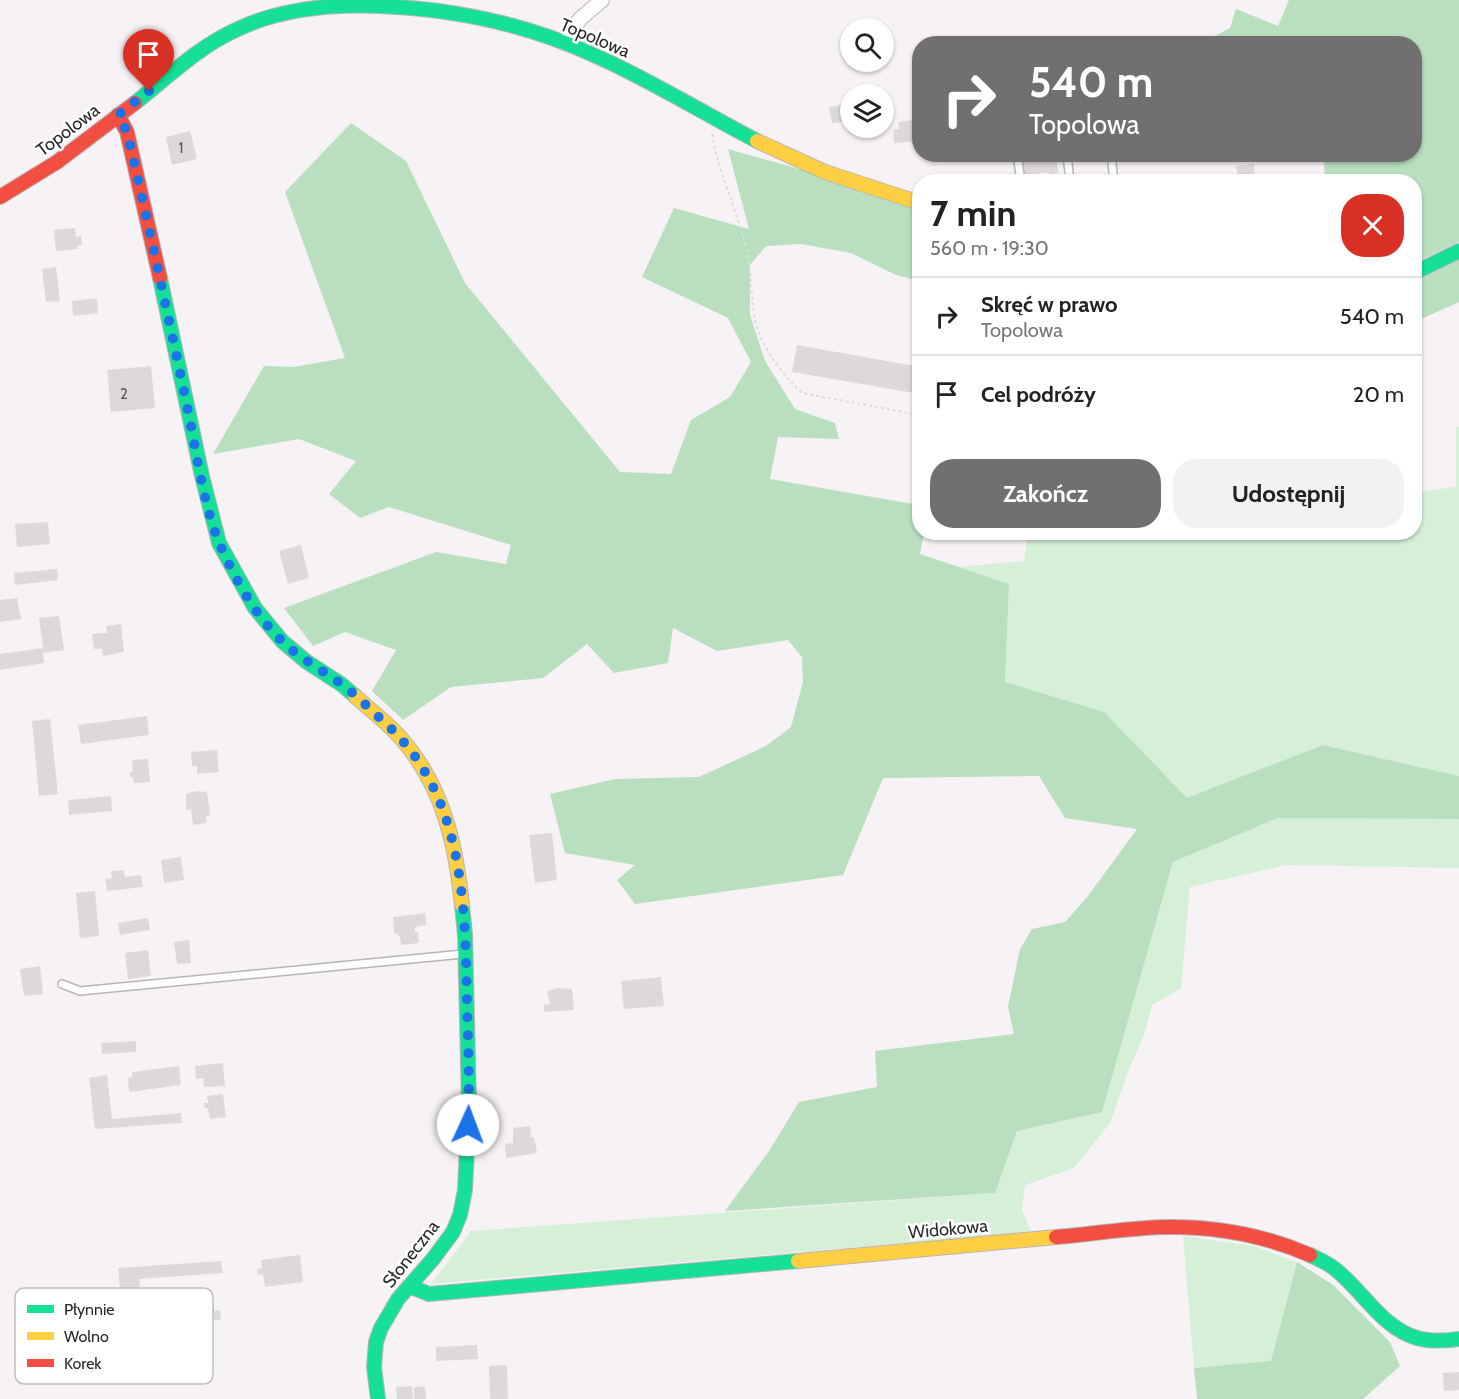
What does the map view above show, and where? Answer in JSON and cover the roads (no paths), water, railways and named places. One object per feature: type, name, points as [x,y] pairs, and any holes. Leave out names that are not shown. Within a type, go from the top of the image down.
[{"type":"street","points":[[564,43],[580,19],[602,0]]},
{"type":"street","name":"Topolowa","points":[[0,197],[55,162],[209,45],[235,30],[258,20],[297,10],[358,5],[418,8],[495,21],[564,43],[629,72],[715,120],[820,170],[912,200]]},
{"type":"street","name":"Słoneczna","points":[[118,115],[127,132],[160,274],[202,476],[219,543],[255,608],[282,641],[308,662],[342,684],[404,741],[422,765],[436,790],[446,817],[458,865],[466,954],[469,1104],[465,1190],[460,1215],[453,1232],[388,1315],[376,1342],[374,1368],[378,1399]]},
{"type":"street","points":[[1422,269],[1459,251]]},
{"type":"street","name":"Widokowa","points":[[409,1286],[429,1294],[1170,1227],[1213,1228],[1258,1236],[1322,1261],[1334,1268],[1399,1329],[1412,1337],[1430,1340],[1459,1339]]},
{"type":"lane","points":[[62,984],[80,991],[466,954]]}]
